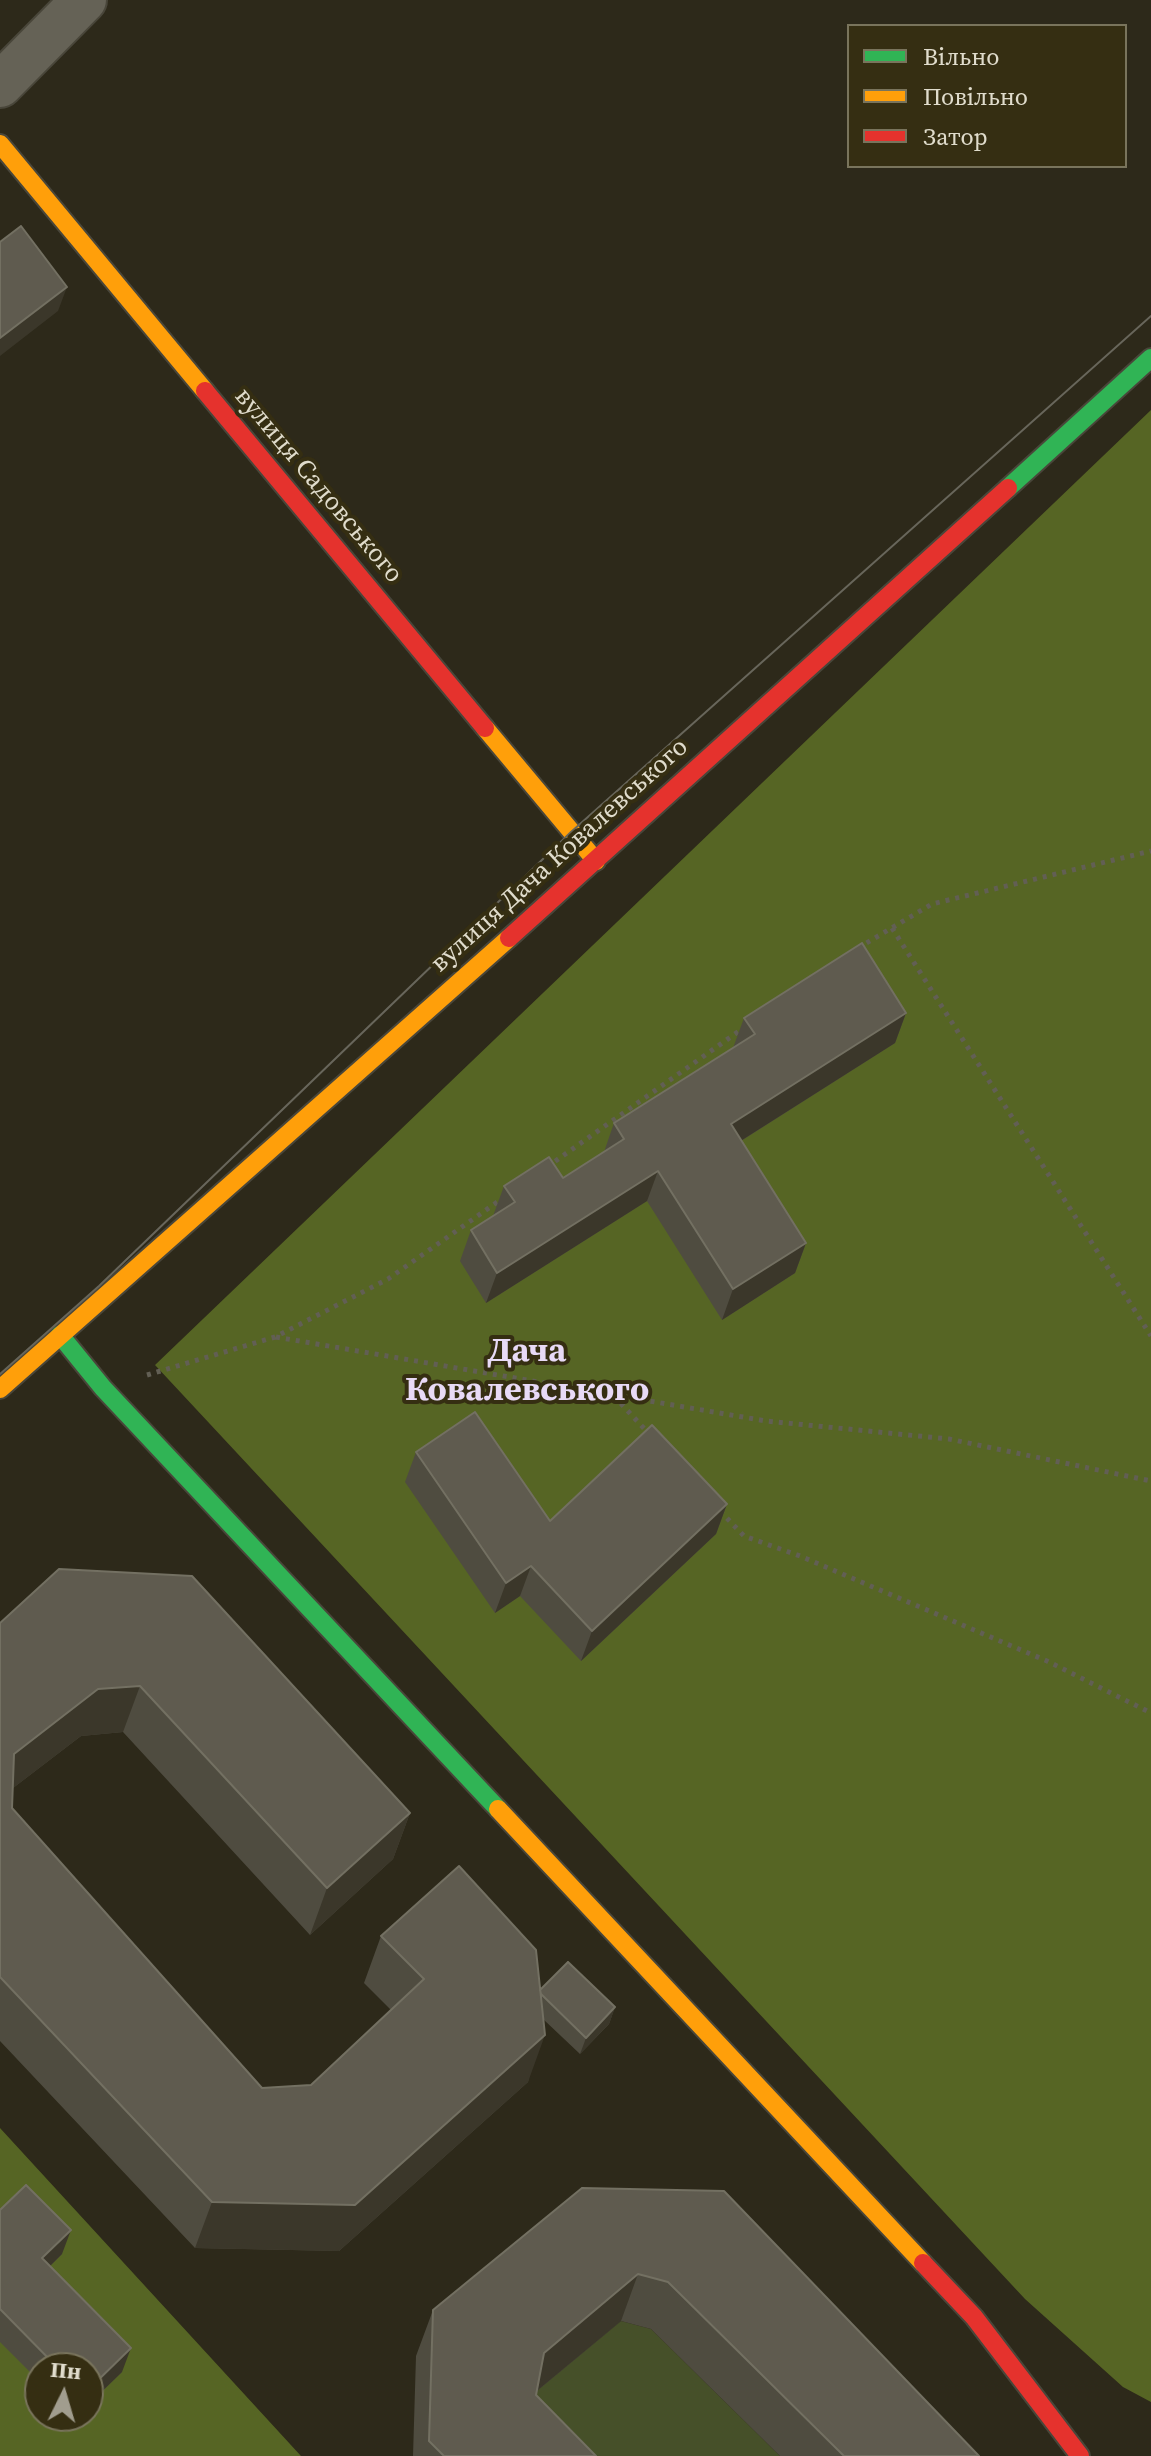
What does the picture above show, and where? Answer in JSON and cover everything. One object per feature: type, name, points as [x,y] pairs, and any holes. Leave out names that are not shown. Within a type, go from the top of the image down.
[{"type":"street","points":[[0,85],[84,0]]},
{"type":"street","name":"вулиця Садовського","points":[[0,144],[596,861]]},
{"type":"street","name":"вулиця Дача Ковалевського","points":[[0,1389],[596,861],[1151,358]]},
{"type":"street","points":[[60,1335],[103,1388],[974,2317],[1080,2456]]},
{"type":"path","points":[[849,954],[932,904],[1151,851]]},
{"type":"path","points":[[892,928],[1151,1336]]},
{"type":"path","points":[[541,1171],[746,1026]]},
{"type":"path","points":[[103,1388],[275,1337],[388,1279],[516,1189]]},
{"type":"path","points":[[275,1337],[766,1421],[949,1439],[1151,1481]]},
{"type":"path","points":[[612,1395],[653,1438]]},
{"type":"path","points":[[714,1504],[744,1536],[1047,1661],[1151,1713]]},
{"type":"green space","points":[[1151,410],[1151,2402],[1123,2387],[1025,2299],[155,1365]]},
{"type":"green space","points":[[0,2128],[301,2456],[0,2456]]},
{"type":"green space","points":[[621,2321],[651,2329],[780,2456],[533,2456],[527,2399]]},
{"type":"building","points":[[21,226],[67,287],[0,338],[0,242]]},
{"type":"building","points":[[862,943],[906,1013],[731,1124],[806,1243],[733,1289],[658,1171],[497,1273],[471,1230],[515,1202],[504,1186],[549,1157],[563,1178],[624,1139],[614,1123],[755,1034],[744,1018]]},
{"type":"building","points":[[475,1412],[550,1521],[652,1425],[727,1504],[592,1631],[531,1566],[506,1583],[416,1452]]},
{"type":"building","points":[[59,1569],[192,1576],[410,1813],[327,1888],[140,1686],[98,1689],[14,1754],[12,1808],[262,2088],[311,2085],[424,1979],[381,1936],[459,1866],[536,1950],[545,2035],[355,2205],[212,2202],[0,1977],[0,1623]]},
{"type":"building","points":[[568,1962],[615,2007],[586,2038],[540,1990]]},
{"type":"building","points":[[26,2185],[71,2230],[42,2258],[131,2348],[104,2374],[104,2352],[42,2352],[0,2309],[0,2210]]},
{"type":"building","points":[[582,2188],[724,2191],[979,2456],[844,2456],[668,2282],[638,2274],[544,2353],[536,2395],[596,2456],[444,2456],[429,2441],[433,2310]]},
{"type":"tram line","points":[[0,1374],[99,1286],[571,832],[1151,316]]},
{"type":"traffic: fast","points":[[1008,488],[1151,358]]},
{"type":"traffic: fast","points":[[60,1335],[103,1388],[498,1809]]},
{"type":"traffic: slow","points":[[0,144],[205,391]]},
{"type":"traffic: slow","points":[[485,728],[596,861]]},
{"type":"traffic: slow","points":[[0,1389],[509,938]]},
{"type":"traffic: slow","points":[[498,1809],[923,2263]]},
{"type":"traffic: jam","points":[[205,391],[485,728]]},
{"type":"traffic: jam","points":[[509,938],[1008,488]]},
{"type":"traffic: jam","points":[[923,2263],[974,2317],[1080,2456]]},
{"type":"district","name":"Дача Ковалевського","points":[[527,1372]]}]
